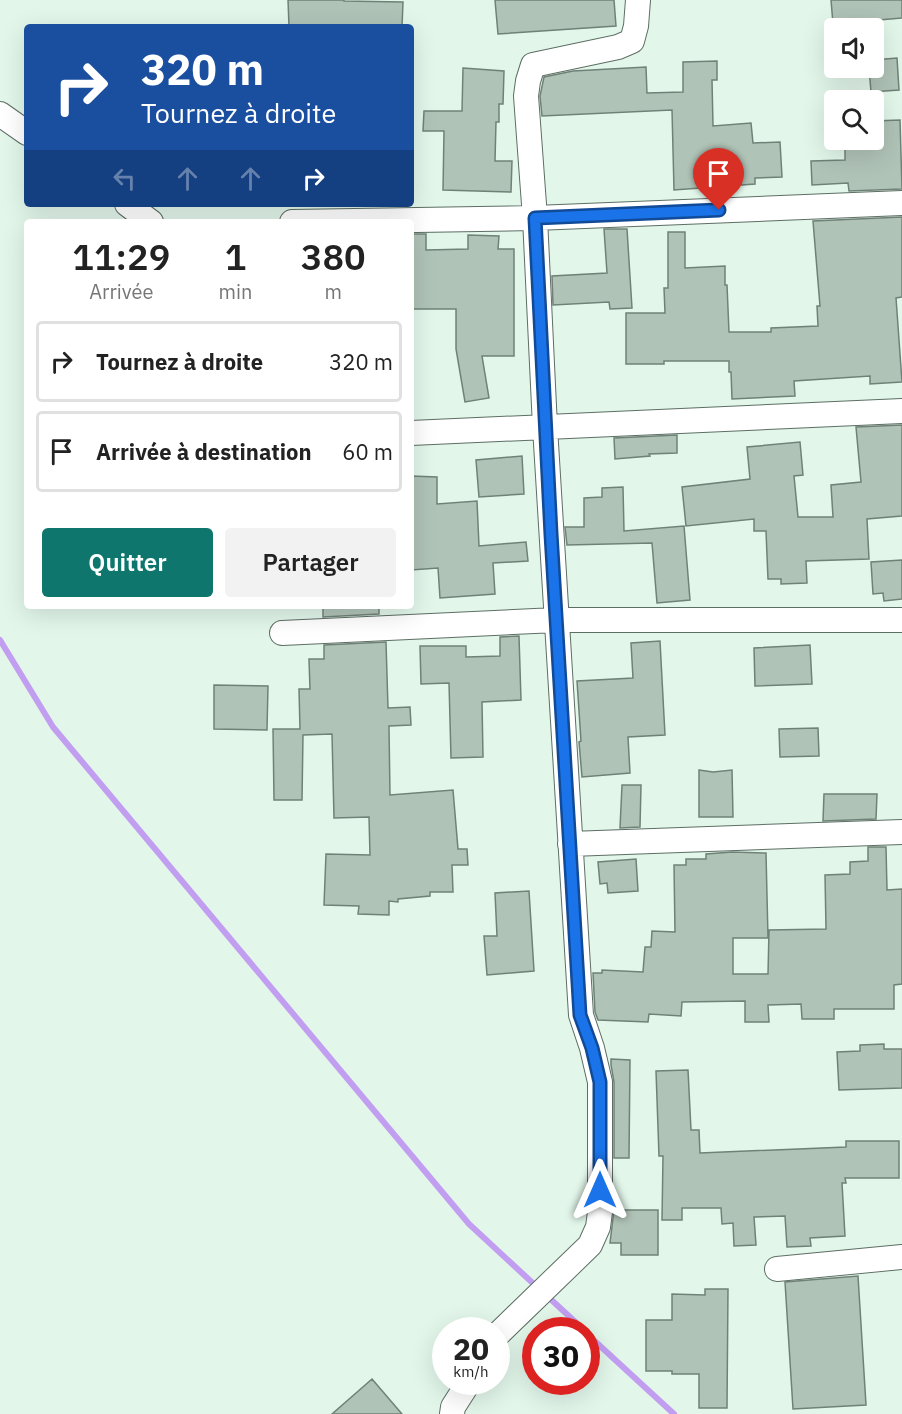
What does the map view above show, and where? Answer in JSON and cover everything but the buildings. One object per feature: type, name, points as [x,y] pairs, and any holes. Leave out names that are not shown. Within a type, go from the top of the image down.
[{"type":"street","points":[[510,1322],[590,1245],[598,1227],[600,1212],[600,1082],[592,1048],[580,1015],[535,218],[526,96],[533,65],[618,47],[632,41],[638,0]]},
{"type":"street","points":[[0,114],[24,131]]},
{"type":"street","points":[[414,220],[535,218],[902,202]]},
{"type":"street","points":[[131,207],[147,219]]},
{"type":"street","points":[[414,433],[902,411]]},
{"type":"street","points":[[282,633],[556,620],[902,620]]},
{"type":"street","points":[[570,844],[902,832]]},
{"type":"street","points":[[777,1269],[902,1257]]},
{"type":"street","points":[[452,1414],[453,1407],[461,1395]]},
{"type":"waterway","points":[[0,640],[53,727],[469,1224],[537,1287]]},
{"type":"waterway","points":[[545,1294],[570,1317]]},
{"type":"waterway","points":[[600,1346],[674,1414]]},
{"type":"route","points":[[600,1190],[600,1082],[592,1048],[580,1015],[551,534],[535,218],[719,210]]}]
